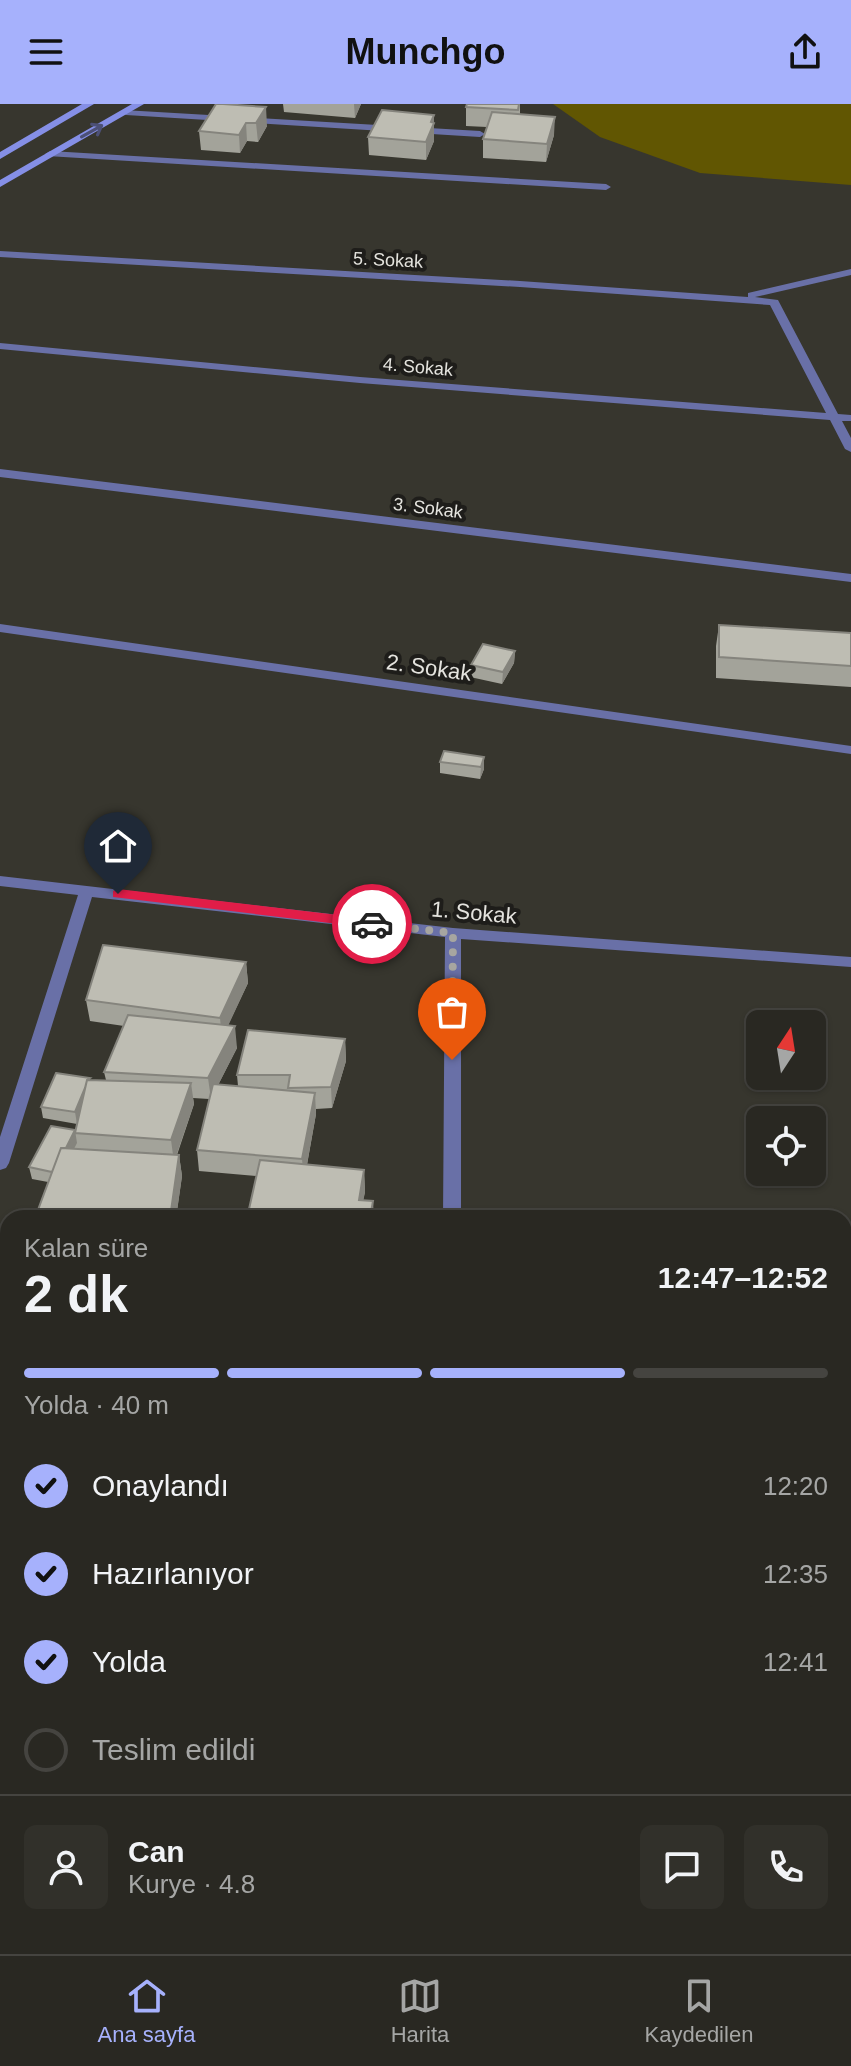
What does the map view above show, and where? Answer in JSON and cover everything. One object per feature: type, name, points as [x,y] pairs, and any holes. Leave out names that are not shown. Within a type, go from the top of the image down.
[{"type":"street","points":[[0,156],[89,104]]},
{"type":"street","points":[[0,184],[139,104]]},
{"type":"street","points":[[126,112],[480,134]]},
{"type":"street","points":[[50,154],[606,187]]},
{"type":"street","name":"5. Sokak","points":[[0,254],[774,302],[834,418]]},
{"type":"street","points":[[735,299],[851,272]]},
{"type":"street","name":"4. Sokak","points":[[0,346],[376,381],[851,418]]},
{"type":"street","points":[[834,418],[851,449]]},
{"type":"street","name":"3. Sokak","points":[[0,473],[851,578]]},
{"type":"street","name":"2. Sokak","points":[[0,628],[851,750]]},
{"type":"street","name":"1. Sokak","points":[[0,881],[453,933],[851,962]]},
{"type":"street","points":[[0,1163],[87,890]]},
{"type":"street","points":[[452,1210],[453,933]]},
{"type":"shaded area","points":[[553,104],[851,104],[851,185],[700,173],[600,137]]},
{"type":"building","points":[[216,104],[266,107],[256,123],[246,123],[239,135],[199,131]]},
{"type":"building","points":[[467,104],[519,104],[518,110],[466,107]]},
{"type":"building","points":[[382,110],[434,115],[426,142],[368,137]]},
{"type":"building","points":[[492,112],[555,117],[547,144],[483,139]]},
{"type":"building","points":[[719,625],[851,633],[851,666],[719,657]]},
{"type":"building","points":[[483,644],[515,651],[503,672],[471,665]]},
{"type":"building","points":[[444,751],[484,757],[481,767],[440,762]]},
{"type":"building","points":[[103,945],[246,962],[220,1018],[86,1000]]},
{"type":"building","points":[[128,1015],[235,1026],[208,1078],[104,1072]]},
{"type":"building","points":[[248,1030],[345,1039],[331,1087],[288,1088],[290,1075],[237,1075]]},
{"type":"building","points":[[56,1073],[90,1078],[75,1112],[41,1107]]},
{"type":"building","points":[[87,1080],[191,1083],[171,1140],[75,1133]]},
{"type":"building","points":[[213,1084],[315,1093],[302,1159],[197,1150]]},
{"type":"building","points":[[51,1126],[75,1130],[66,1148],[61,1148],[52,1172],[29,1167]]},
{"type":"building","points":[[61,1148],[179,1155],[171,1210],[38,1210]]},
{"type":"building","points":[[260,1160],[364,1170],[359,1200],[373,1201],[371,1210],[249,1210]]},
{"type":"way so far","points":[[372,924],[453,933],[452,1060]]},
{"type":"route","points":[[118,894],[372,924]]}]
